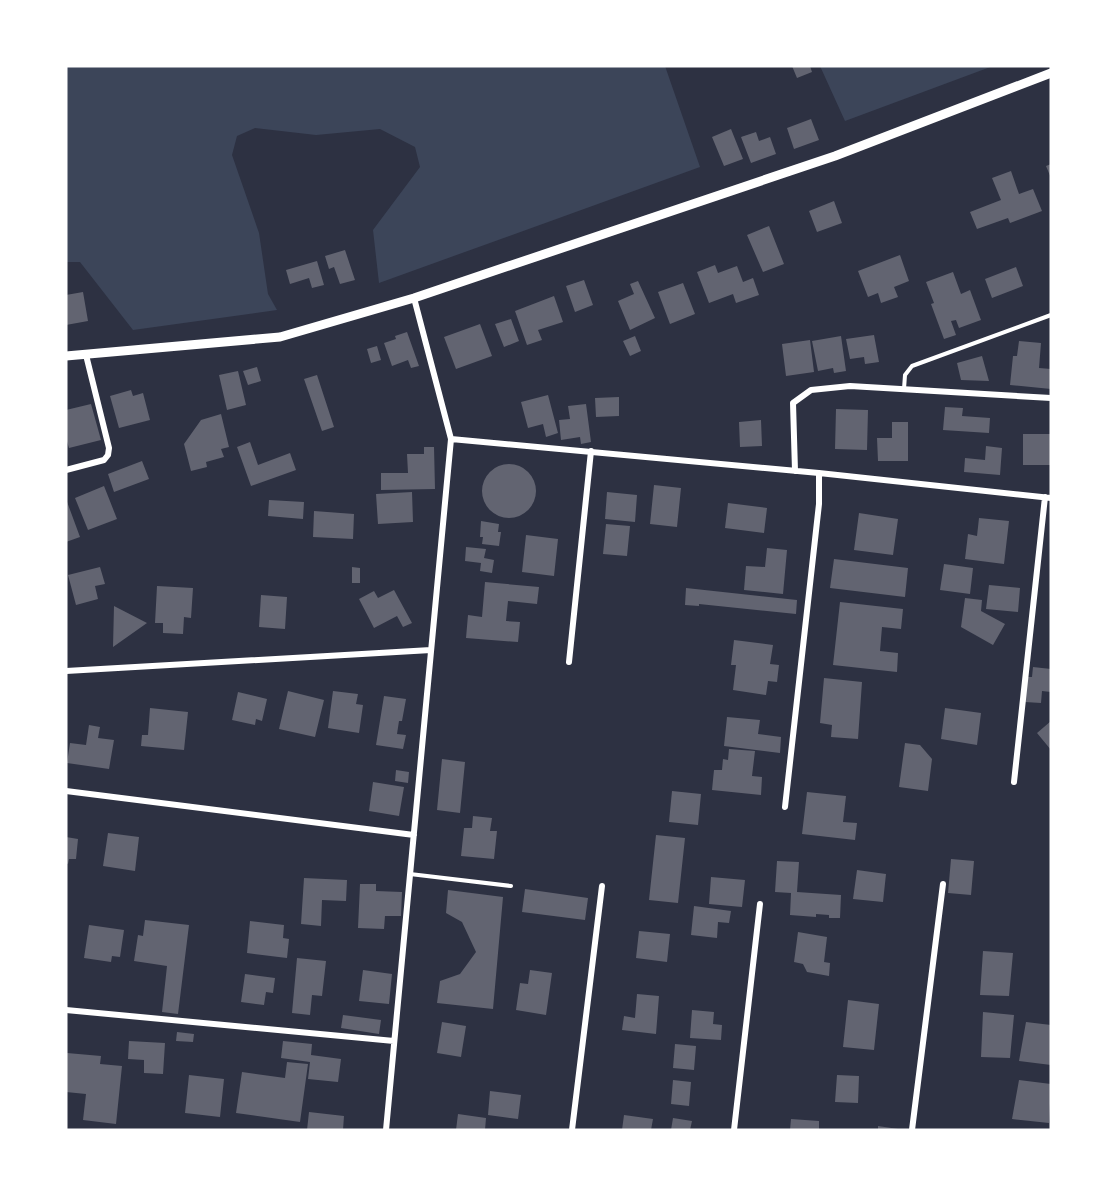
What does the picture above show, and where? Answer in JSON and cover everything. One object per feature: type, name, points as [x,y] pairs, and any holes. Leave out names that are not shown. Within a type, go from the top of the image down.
[{"type":"street","points":[[66,356],[280,337],[414,298],[835,156],[1051,74]]},
{"type":"street","points":[[386,1130],[451,439],[414,298]]},
{"type":"street","points":[[66,470],[98,462],[108,455],[109,448],[86,355]]},
{"type":"street","points":[[795,471],[794,403],[811,390],[850,387],[1051,398]]},
{"type":"street","points":[[451,439],[1048,497],[1014,782]]},
{"type":"street","points":[[569,662],[591,451]]},
{"type":"street","points":[[785,807],[819,504],[819,473]]},
{"type":"street","points":[[66,671],[431,650]]},
{"type":"street","points":[[66,791],[414,835]]},
{"type":"street","points":[[912,1130],[943,884]]},
{"type":"street","points":[[572,1130],[602,886]]},
{"type":"street","points":[[734,1130],[760,904]]},
{"type":"street","points":[[66,1010],[394,1041]]},
{"type":"lane","points":[[904,390],[905,375],[912,366],[1051,315]]},
{"type":"lane","points":[[410,874],[511,886]]},
{"type":"shaded area","points":[[66,66],[665,66],[700,167],[379,283],[373,230],[420,167],[415,147],[380,129],[316,135],[255,128],[237,136],[232,155],[259,233],[268,294],[277,310],[133,330],[80,262],[66,262]]},
{"type":"shaded area","points":[[820,66],[993,66],[845,121]]},
{"type":"building","points":[[792,66],[810,66],[812,72],[797,78]]},
{"type":"building","points":[[811,119],[819,140],[794,149],[787,128]]},
{"type":"building","points":[[731,129],[743,159],[724,166],[712,137]]},
{"type":"building","points":[[756,132],[759,141],[770,137],[776,154],[751,163],[741,137]]},
{"type":"building","points":[[1051,164],[1051,178],[1046,166]]},
{"type":"building","points":[[1011,171],[1019,194],[1033,189],[1042,211],[1010,223],[1008,218],[977,229],[970,212],[1001,200],[992,178]]},
{"type":"building","points":[[834,201],[842,223],[817,232],[809,211]]},
{"type":"building","points":[[769,226],[784,264],[763,272],[747,235]]},
{"type":"building","points":[[345,250],[355,280],[340,284],[334,267],[329,269],[325,256]]},
{"type":"building","points":[[900,255],[909,281],[894,287],[898,297],[881,303],[878,293],[868,297],[858,271]]},
{"type":"building","points":[[317,261],[324,285],[312,288],[309,278],[290,284],[286,270]]},
{"type":"building","points":[[715,265],[718,273],[737,266],[743,282],[753,278],[759,295],[736,303],[733,294],[709,303],[697,272]]},
{"type":"building","points":[[1016,267],[1023,286],[992,298],[985,279]]},
{"type":"building","points":[[953,272],[961,294],[970,290],[981,320],[959,328],[956,320],[951,321],[956,335],[944,339],[931,304],[934,303],[926,282]]},
{"type":"building","points":[[584,280],[593,305],[575,312],[566,286]]},
{"type":"building","points":[[638,281],[655,318],[630,330],[618,301],[634,294],[630,284]]},
{"type":"building","points":[[683,283],[695,314],[670,324],[658,292]]},
{"type":"building","points":[[83,292],[88,321],[66,325],[66,295]]},
{"type":"building","points":[[554,296],[563,322],[538,330],[542,340],[527,345],[515,311]]},
{"type":"building","points":[[511,319],[519,341],[504,347],[495,324]]},
{"type":"building","points":[[480,324],[492,356],[456,369],[444,337]]},
{"type":"building","points":[[407,332],[419,366],[411,368],[408,360],[392,366],[384,343]]},
{"type":"building","points":[[874,335],[879,362],[865,364],[864,357],[850,359],[846,339]]},
{"type":"building","points":[[635,336],[641,351],[630,356],[623,341]]},
{"type":"building","points":[[841,336],[846,371],[834,373],[833,368],[818,371],[812,341]]},
{"type":"building","points":[[810,340],[814,372],[786,376],[782,344]]},
{"type":"building","points":[[1019,341],[1041,343],[1039,368],[1051,369],[1051,389],[1010,385],[1013,356],[1017,356]]},
{"type":"building","points":[[377,346],[381,360],[371,363],[367,349]]},
{"type":"building","points":[[982,356],[989,381],[961,380],[957,363]]},
{"type":"building","points":[[257,367],[261,381],[248,385],[243,371]]},
{"type":"building","points":[[238,371],[246,405],[227,410],[219,375]]},
{"type":"building","points":[[317,375],[334,427],[322,431],[304,379]]},
{"type":"building","points":[[131,390],[133,396],[143,393],[150,420],[119,428],[110,396]]},
{"type":"building","points":[[548,395],[558,433],[546,437],[543,424],[528,428],[521,402]]},
{"type":"building","points":[[619,397],[619,416],[596,417],[595,398]]},
{"type":"building","points":[[91,404],[101,440],[69,448],[66,438],[66,410]]},
{"type":"building","points":[[586,404],[591,442],[581,444],[580,437],[561,440],[559,420],[570,419],[568,406]]},
{"type":"building","points":[[945,407],[963,408],[962,416],[990,418],[989,433],[943,430]]},
{"type":"building","points":[[836,409],[868,410],[867,450],[835,449]]},
{"type":"building","points":[[221,414],[229,447],[221,449],[224,457],[206,462],[207,467],[191,471],[184,444],[201,420]]},
{"type":"building","points":[[761,420],[762,446],[740,447],[739,422]]},
{"type":"building","points":[[892,422],[908,422],[908,461],[878,461],[877,438],[892,438]]},
{"type":"building","points":[[1023,434],[1051,434],[1051,465],[1023,465]]},
{"type":"building","points":[[250,442],[258,465],[290,453],[296,470],[251,486],[237,447]]},
{"type":"building","points":[[986,446],[1002,448],[1000,475],[964,472],[965,458],[985,460]]},
{"type":"building","points":[[424,447],[434,447],[435,489],[381,490],[381,473],[408,473],[407,454],[424,454]]},
{"type":"building","points":[[142,461],[149,479],[114,492],[108,474]]},
{"type":"building","points":[[509,464],[519,466],[528,472],[534,481],[536,491],[534,501],[528,510],[519,516],[509,518],[499,516],[490,510],[484,501],[482,491],[484,481],[490,472],[499,466]]},
{"type":"building","points":[[654,485],[681,488],[677,527],[650,524]]},
{"type":"building","points":[[104,486],[117,519],[88,530],[75,498]]},
{"type":"building","points":[[412,492],[413,522],[378,524],[376,494]]},
{"type":"building","points":[[607,492],[637,495],[635,522],[605,519]]},
{"type":"building","points":[[66,499],[80,537],[66,542]]},
{"type":"building","points":[[269,500],[304,502],[303,519],[268,516]]},
{"type":"building","points":[[728,503],[767,508],[764,533],[725,528]]},
{"type":"building","points":[[314,511],[354,514],[353,539],[313,537]]},
{"type":"building","points":[[859,513],[898,519],[893,555],[854,550]]},
{"type":"building","points":[[979,518],[1009,521],[1004,564],[965,559],[968,534],[977,536]]},
{"type":"building","points":[[481,521],[499,524],[498,532],[501,532],[499,546],[482,544]]},
{"type":"building","points":[[606,524],[630,526],[627,556],[603,554]]},
{"type":"building","points":[[526,535],[558,539],[554,576],[522,572]]},
{"type":"building","points":[[466,547],[486,549],[484,558],[494,560],[492,573],[480,571],[481,563],[465,561]]},
{"type":"building","points":[[767,548],[787,550],[783,594],[744,590],[746,566],[765,567]]},
{"type":"building","points":[[834,559],[908,568],[905,597],[830,588]]},
{"type":"building","points":[[944,564],[973,568],[970,594],[940,590]]},
{"type":"building","points":[[100,567],[105,584],[95,586],[98,599],[76,605],[68,575]]},
{"type":"building","points":[[352,567],[360,568],[360,583],[352,583]]},
{"type":"building","points":[[485,582],[539,587],[537,604],[508,601],[506,621],[520,622],[518,642],[466,638],[468,615],[482,617]]},
{"type":"building","points":[[989,585],[1020,588],[1018,612],[986,609]]},
{"type":"building","points":[[157,586],[193,588],[191,618],[184,617],[183,634],[163,633],[163,623],[155,623]]},
{"type":"building","points":[[686,588],[797,600],[796,614],[699,604],[699,606],[685,605]]},
{"type":"building","points":[[394,590],[412,623],[403,627],[397,616],[374,628],[359,599],[374,591],[378,598]]},
{"type":"building","points":[[261,595],[287,597],[285,629],[259,627]]},
{"type":"building","points":[[965,598],[982,600],[981,611],[1005,624],[993,645],[961,627]]},
{"type":"building","points":[[840,602],[903,609],[901,629],[882,627],[880,651],[898,653],[897,672],[833,665]]},
{"type":"building","points":[[114,606],[147,623],[113,647]]},
{"type":"building","points":[[734,640],[773,645],[770,664],[779,665],[777,682],[768,681],[766,695],[733,690],[736,665],[731,665]]},
{"type":"building","points":[[1033,667],[1051,669],[1051,692],[1042,691],[1041,703],[1025,702],[1027,677],[1032,677]]},
{"type":"building","points":[[824,678],[862,682],[858,739],[831,737],[832,725],[820,723]]},
{"type":"building","points":[[288,691],[324,700],[315,737],[279,729]]},
{"type":"building","points":[[333,691],[358,694],[356,704],[363,705],[359,733],[328,728]]},
{"type":"building","points":[[238,692],[267,699],[262,721],[256,719],[255,725],[232,720]]},
{"type":"building","points":[[384,696],[406,699],[397,734],[406,735],[403,749],[376,745]]},
{"type":"building","points":[[150,708],[188,712],[184,750],[141,746],[142,735],[148,735]]},
{"type":"building","points":[[945,708],[981,713],[977,745],[941,739]]},
{"type":"building","points":[[727,717],[760,720],[758,734],[781,737],[780,753],[724,746]]},
{"type":"building","points":[[1051,721],[1051,750],[1037,733]]},
{"type":"building","points":[[89,725],[100,727],[98,738],[114,740],[109,769],[67,763],[70,743],[86,745]]},
{"type":"building","points":[[905,743],[920,745],[932,759],[928,791],[899,787]]},
{"type":"building","points":[[729,749],[755,751],[752,776],[762,777],[761,795],[712,790],[714,770],[722,770],[723,759],[728,760]]},
{"type":"building","points":[[442,759],[465,762],[460,813],[437,810]]},
{"type":"building","points":[[396,770],[409,772],[408,783],[395,781]]},
{"type":"building","points":[[373,782],[404,787],[399,816],[369,811]]},
{"type":"building","points":[[672,791],[701,794],[698,825],[669,822]]},
{"type":"building","points":[[807,792],[846,796],[843,822],[857,823],[855,840],[802,834]]},
{"type":"building","points":[[473,816],[492,818],[490,831],[497,831],[494,859],[461,856],[464,828],[472,828]]},
{"type":"building","points":[[108,833],[139,837],[135,871],[103,866]]},
{"type":"building","points":[[656,835],[685,838],[678,903],[649,900]]},
{"type":"building","points":[[66,837],[78,839],[76,859],[69,859],[68,864],[66,863]]},
{"type":"building","points":[[951,859],[974,861],[971,895],[948,893]]},
{"type":"building","points":[[777,861],[799,862],[797,892],[841,895],[840,918],[829,918],[829,915],[816,914],[816,917],[790,915],[791,893],[775,892]]},
{"type":"building","points":[[857,870],[886,874],[883,902],[853,899]]},
{"type":"building","points":[[711,877],[745,880],[742,907],[709,904]]},
{"type":"building","points":[[304,878],[347,880],[346,901],[322,900],[321,926],[301,924]]},
{"type":"building","points":[[360,884],[376,884],[376,891],[402,892],[401,916],[385,916],[384,929],[358,928]]},
{"type":"building","points":[[525,889],[588,898],[585,920],[522,912]]},
{"type":"building","points":[[448,890],[503,897],[493,1009],[437,1003],[440,981],[460,974],[476,952],[462,922],[446,913]]},
{"type":"building","points":[[694,906],[731,911],[729,923],[718,922],[717,938],[691,935]]},
{"type":"building","points":[[145,920],[189,925],[178,1014],[162,1012],[167,966],[134,961],[138,935],[143,936]]},
{"type":"building","points":[[250,921],[284,925],[283,938],[289,939],[287,958],[247,953]]},
{"type":"building","points":[[89,925],[124,930],[120,957],[112,956],[111,962],[84,958]]},
{"type":"building","points":[[639,931],[670,934],[667,962],[636,958]]},
{"type":"building","points":[[798,932],[827,937],[824,962],[830,963],[829,976],[807,972],[803,964],[794,962]]},
{"type":"building","points":[[983,951],[1013,953],[1009,996],[980,995]]},
{"type":"building","points":[[297,958],[326,961],[322,996],[312,995],[310,1015],[292,1013]]},
{"type":"building","points":[[363,970],[392,974],[389,1004],[359,1001]]},
{"type":"building","points":[[530,970],[552,973],[546,1015],[516,1010],[520,983],[528,984]]},
{"type":"building","points":[[245,974],[275,978],[273,993],[266,992],[264,1005],[241,1002]]},
{"type":"building","points":[[637,994],[659,996],[656,1034],[622,1030],[624,1016],[635,1018]]},
{"type":"building","points":[[848,1000],[879,1004],[874,1050],[843,1047]]},
{"type":"building","points":[[692,1010],[714,1012],[713,1024],[722,1025],[721,1040],[690,1038]]},
{"type":"building","points":[[983,1012],[1014,1015],[1010,1058],[981,1057]]},
{"type":"building","points":[[343,1015],[381,1020],[379,1034],[341,1028]]},
{"type":"building","points":[[442,1022],[466,1026],[461,1057],[437,1053]]},
{"type":"building","points":[[1026,1022],[1051,1025],[1051,1065],[1019,1061]]},
{"type":"building","points":[[177,1032],[194,1034],[193,1042],[176,1041]]},
{"type":"building","points":[[129,1041],[165,1043],[163,1074],[144,1073],[144,1060],[128,1059]]},
{"type":"building","points":[[283,1041],[312,1044],[311,1055],[341,1059],[338,1082],[308,1079],[310,1062],[281,1058]]},
{"type":"building","points":[[675,1044],[696,1046],[694,1070],[673,1068]]},
{"type":"building","points":[[67,1053],[101,1056],[100,1064],[122,1066],[116,1124],[83,1120],[86,1094],[66,1092]]},
{"type":"building","points":[[287,1062],[308,1064],[300,1122],[236,1113],[242,1072],[285,1078]]},
{"type":"building","points":[[189,1075],[224,1079],[220,1117],[185,1113]]},
{"type":"building","points":[[837,1075],[859,1076],[858,1103],[835,1102]]},
{"type":"building","points":[[673,1080],[691,1082],[689,1106],[671,1104]]},
{"type":"building","points":[[1019,1080],[1051,1084],[1049,1123],[1012,1119]]},
{"type":"building","points":[[490,1091],[521,1095],[518,1119],[488,1115]]},
{"type":"building","points":[[309,1112],[344,1116],[343,1130],[307,1130]]},
{"type":"building","points":[[458,1114],[486,1118],[485,1130],[456,1130]]},
{"type":"building","points":[[624,1115],[653,1119],[651,1130],[622,1130]]},
{"type":"building","points":[[673,1118],[692,1121],[690,1130],[671,1130]]},
{"type":"building","points":[[791,1119],[819,1121],[819,1130],[790,1130]]},
{"type":"building","points":[[878,1126],[898,1129],[898,1130],[878,1130]]}]
